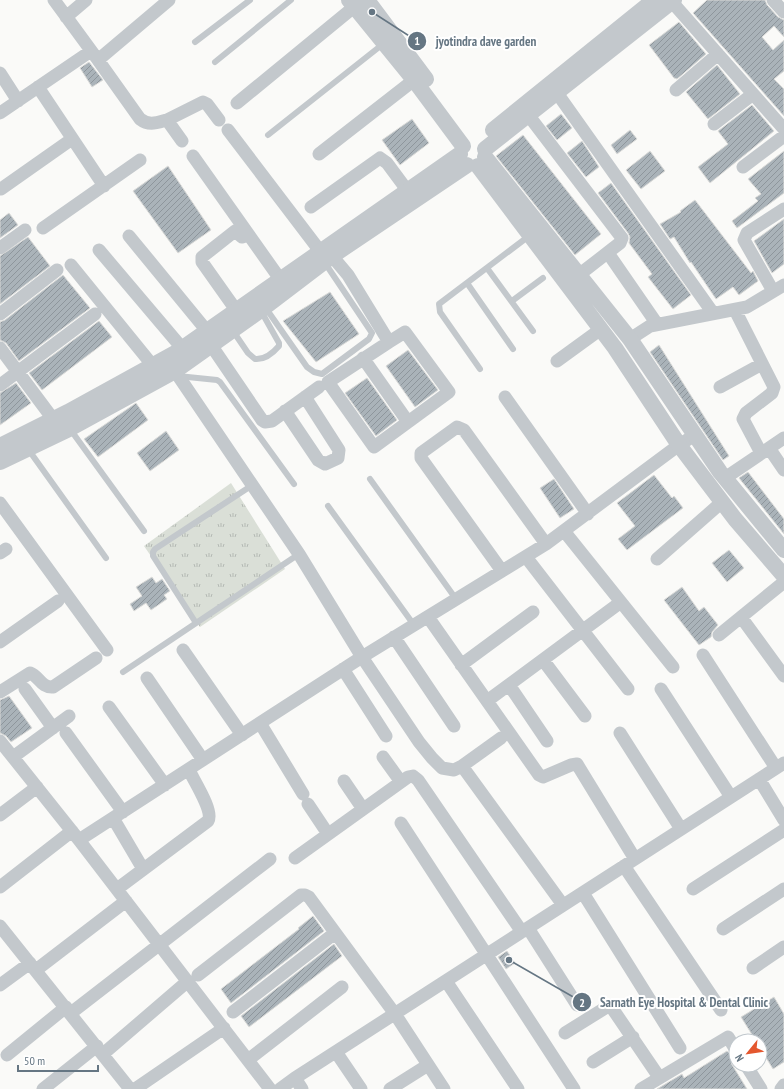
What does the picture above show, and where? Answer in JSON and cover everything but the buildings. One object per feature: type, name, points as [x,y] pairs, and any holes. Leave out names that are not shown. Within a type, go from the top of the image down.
[{"type":"street","points":[[54,0],[140,119],[145,123],[152,124],[167,120],[203,102],[207,104],[326,257],[348,275],[389,342]]},
{"type":"street","points":[[66,17],[86,0]]},
{"type":"street","points":[[0,113],[38,87],[94,56],[169,0]]},
{"type":"street","points":[[0,446],[152,366],[182,348],[232,330],[263,309],[407,190],[474,152],[654,0]]},
{"type":"street","points":[[773,0],[784,12]]},
{"type":"street","points":[[0,462],[70,429],[171,375],[236,310],[280,279],[326,257],[474,152],[529,116],[673,1],[784,129]]},
{"type":"street","points":[[357,2],[474,152],[531,234],[601,329],[679,445],[722,502],[784,576]]},
{"type":"street","points":[[357,2],[385,43],[414,80],[474,152],[580,274],[630,338],[725,478],[784,550]]},
{"type":"street","points":[[237,103],[357,2]]},
{"type":"street","points":[[676,90],[718,54]]},
{"type":"street","points":[[0,74],[18,101]]},
{"type":"street","points":[[319,154],[414,80]]},
{"type":"street","points":[[38,87],[104,186]]},
{"type":"street","points":[[557,93],[713,313]]},
{"type":"street","points":[[714,124],[753,94]]},
{"type":"street","points":[[529,116],[622,238],[620,243],[580,274]]},
{"type":"street","points":[[167,120],[182,142]]},
{"type":"street","points":[[743,166],[784,136]]},
{"type":"street","points":[[2,189],[72,138]]},
{"type":"street","points":[[192,156],[280,279]]},
{"type":"street","points":[[311,207],[380,158],[387,163],[407,190]]},
{"type":"street","points":[[43,228],[140,160]]},
{"type":"street","points":[[630,338],[650,326],[657,324],[747,307],[778,288],[744,240],[747,233],[784,209]]},
{"type":"street","points":[[0,248],[25,230]]},
{"type":"street","points":[[236,310],[202,262],[202,257],[235,231],[244,237],[248,235]]},
{"type":"street","points":[[129,236],[209,338],[262,420],[265,422],[272,421],[319,387]]},
{"type":"street","points":[[99,250],[182,348]]},
{"type":"street","points":[[608,253],[657,324]]},
{"type":"street","points":[[71,265],[152,366],[171,375],[299,554],[362,657],[432,758],[447,770],[454,770],[501,738]]},
{"type":"street","points":[[0,314],[57,270]]},
{"type":"street","points":[[735,310],[774,388],[746,413],[743,419],[765,451],[784,470]]},
{"type":"street","points":[[0,386],[95,314]]},
{"type":"street","points":[[557,361],[601,329]]},
{"type":"street","points":[[405,332],[449,392],[374,448],[328,382],[389,342],[405,332]]},
{"type":"street","points":[[0,348],[53,419]]},
{"type":"street","points":[[363,358],[408,422]]},
{"type":"street","points":[[720,387],[762,364]]},
{"type":"street","points":[[285,411],[318,460],[325,464],[338,458],[339,450],[305,397]]},
{"type":"street","points":[[505,397],[588,514]]},
{"type":"street","points":[[502,571],[421,458],[421,453],[458,427],[464,430],[546,544]]},
{"type":"street","points":[[0,887],[76,836],[118,815],[343,669],[546,544],[679,445],[695,435]]},
{"type":"street","points":[[725,478],[784,438]]},
{"type":"street","points":[[0,502],[106,650]]},
{"type":"street","points":[[656,559],[722,502]]},
{"type":"street","points":[[564,531],[673,667]]},
{"type":"street","points":[[526,556],[628,688]]},
{"type":"street","points":[[719,635],[784,582]]},
{"type":"street","points":[[0,642],[58,601]]},
{"type":"street","points":[[487,702],[621,602]]},
{"type":"street","points":[[461,665],[533,612]]},
{"type":"street","points":[[428,617],[541,777],[574,764],[579,767],[629,862],[720,1010]]},
{"type":"street","points":[[742,617],[784,676]]},
{"type":"street","points":[[394,637],[454,726]]},
{"type":"street","points":[[183,650],[242,735]]},
{"type":"street","points":[[280,1089],[780,765],[703,655]]},
{"type":"street","points":[[0,692],[30,673],[33,674],[44,686],[53,688],[96,658]]},
{"type":"street","points":[[543,660],[585,716]]},
{"type":"street","points":[[343,669],[386,736]]},
{"type":"street","points":[[147,678],[203,760]]},
{"type":"street","points":[[509,685],[547,741]]},
{"type":"street","points":[[25,689],[53,728]]},
{"type":"street","points":[[661,689],[731,797]]},
{"type":"street","points":[[109,707],[165,785]]},
{"type":"street","points":[[13,757],[69,716]]},
{"type":"street","points":[[260,723],[328,834]]},
{"type":"street","points":[[66,733],[118,815],[143,869]]},
{"type":"street","points":[[620,733],[681,829]]},
{"type":"street","points":[[1,744],[76,836],[159,944],[193,978],[224,1028],[270,1089]]},
{"type":"street","points":[[383,756],[401,782]]},
{"type":"street","points":[[462,766],[563,905]]},
{"type":"street","points":[[117,889],[210,818],[209,810],[188,770]]},
{"type":"street","points":[[295,858],[408,777],[414,776],[577,1005]]},
{"type":"street","points":[[759,779],[784,820]]},
{"type":"street","points":[[344,781],[363,809]]},
{"type":"street","points":[[0,815],[37,787]]},
{"type":"street","points":[[401,823],[488,954],[574,1089]]},
{"type":"street","points":[[693,889],[784,830]]},
{"type":"street","points":[[7,1055],[159,944],[270,859]]},
{"type":"street","points":[[723,929],[784,889]]},
{"type":"street","points":[[583,893],[680,1048]]},
{"type":"street","points":[[43,1089],[100,1050],[301,895],[309,897],[394,1014],[444,1089]]},
{"type":"street","points":[[0,985],[33,966],[126,901]]},
{"type":"street","points":[[0,926],[130,1089]]},
{"type":"street","points":[[233,1012],[335,933]]},
{"type":"street","points":[[753,968],[784,947]]},
{"type":"street","points":[[446,981],[518,1089]]},
{"type":"street","points":[[248,1060],[342,988]]},
{"type":"street","points":[[565,1033],[610,1005],[659,1077]]},
{"type":"street","points":[[135,1089],[224,1028]]},
{"type":"street","points":[[641,1089],[728,1037]]},
{"type":"street","points":[[593,1062],[633,1038]]},
{"type":"street","points":[[336,1052],[361,1089]]},
{"type":"street","points":[[390,1089],[428,1065]]},
{"type":"street","points":[[751,1073],[761,1089]]},
{"type":"street","points":[[295,1078],[302,1089]]},
{"type":"street","points":[[781,1089],[784,1085]]},
{"type":"lane","points":[[195,42],[250,0]]},
{"type":"lane","points":[[215,62],[288,1]]},
{"type":"lane","points":[[268,135],[385,43]]},
{"type":"lane","points":[[480,369],[438,308],[442,301],[531,234]]},
{"type":"lane","points":[[263,309],[307,367],[314,372],[322,374],[331,369],[370,339],[372,333],[326,257]]},
{"type":"lane","points":[[487,268],[533,331]]},
{"type":"lane","points":[[512,301],[543,278]]},
{"type":"lane","points":[[467,283],[513,349]]},
{"type":"lane","points":[[232,330],[248,353],[255,359],[264,358],[269,355],[279,346],[279,343],[263,309]]},
{"type":"lane","points":[[171,375],[217,380],[220,382],[294,484]]},
{"type":"lane","points":[[70,429],[144,531]]},
{"type":"lane","points":[[28,449],[106,558]]},
{"type":"lane","points":[[370,479],[456,599]]},
{"type":"lane","points":[[196,623],[153,556],[153,552],[155,549],[251,486]]},
{"type":"lane","points":[[328,506],[414,625]]},
{"type":"lane","points":[[123,672],[299,554]]},
{"type":"green space","points":[[231,483],[285,569],[200,627],[144,546]]},
{"type":"place","name":"jyotindra dave garden","points":[[372,12]]},
{"type":"place","name":"Sarnath Eye Hospital & Dental Clinic","points":[[509,960]]}]
